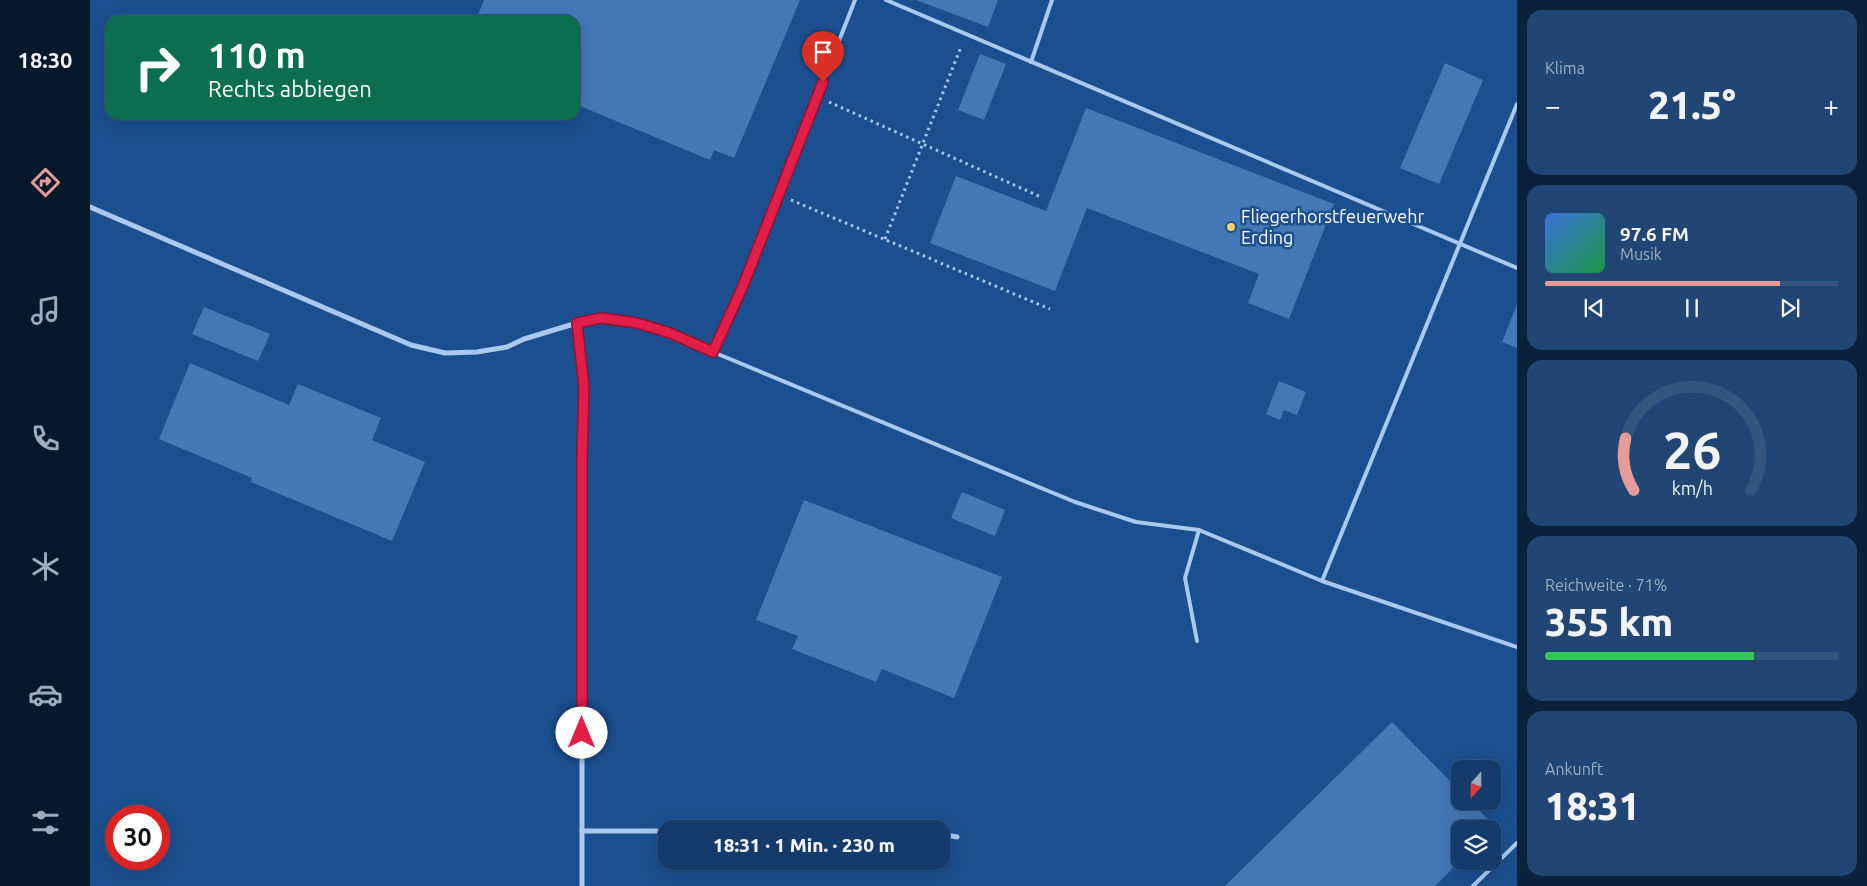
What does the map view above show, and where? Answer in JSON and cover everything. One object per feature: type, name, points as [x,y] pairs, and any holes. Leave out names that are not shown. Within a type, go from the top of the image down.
[{"type":"street","points":[[90,207],[411,345],[445,353],[477,352],[507,347],[524,339],[601,318],[637,323],[690,341]]},
{"type":"street","points":[[577,323],[584,387],[582,459],[582,886]]},
{"type":"street","points":[[582,831],[658,830]]},
{"type":"street","points":[[950,836],[957,837]]},
{"type":"lane","points":[[713,352],[743,286],[855,0]]},
{"type":"lane","points":[[886,0],[1517,268]]},
{"type":"lane","points":[[1031,62],[1052,0]]},
{"type":"lane","points":[[1322,581],[1517,104]]},
{"type":"lane","points":[[690,341],[1075,502],[1136,522],[1199,530],[1322,581],[1517,647]]},
{"type":"lane","points":[[1197,641],[1185,578],[1199,530]]},
{"type":"lane","points":[[1473,886],[1517,843]]},
{"type":"path","points":[[885,239],[966,34]]},
{"type":"path","points":[[817,97],[1040,197]]},
{"type":"path","points":[[779,194],[1050,309]]},
{"type":"building","points":[[484,0],[800,0],[734,158],[714,150],[710,160],[580,106],[580,15],[478,15]]},
{"type":"building","points":[[916,0],[998,0],[988,27]]},
{"type":"building","points":[[980,54],[1006,64],[984,120],[958,110]]},
{"type":"building","points":[[1445,63],[1483,80],[1439,184],[1400,168]]},
{"type":"building","name":"Fliegerhorstfeuerwehr Erding","points":[[1086,108],[1334,204],[1289,319],[1248,303],[1259,274],[1087,208],[1055,291],[930,243],[956,176],[1046,211]]},
{"type":"building","points":[[1517,304],[1517,348],[1502,342]]},
{"type":"building","points":[[204,307],[270,334],[258,361],[192,334]]},
{"type":"building","points":[[190,363],[289,405],[298,384],[381,418],[372,440],[425,462],[392,541],[251,482],[252,478],[159,439]]},
{"type":"building","points":[[1279,381],[1306,392],[1297,415],[1284,410],[1280,420],[1266,414]]},
{"type":"building","points":[[962,492],[1005,510],[995,536],[951,518]]},
{"type":"building","points":[[804,500],[1002,577],[954,698],[882,669],[876,682],[792,649],[798,636],[756,620]]},
{"type":"building","points":[[1392,722],[1451,782],[1451,810],[1479,810],[1488,820],[1451,820],[1451,870],[1435,886],[1225,886]]},
{"type":"place","name":"Fliegerhorstfeuerwehr Erding","points":[[1231,227]]},
{"type":"route","points":[[582,733],[582,459],[584,387],[577,323],[601,318],[637,323],[670,333],[713,352],[743,286],[823,82]]}]
